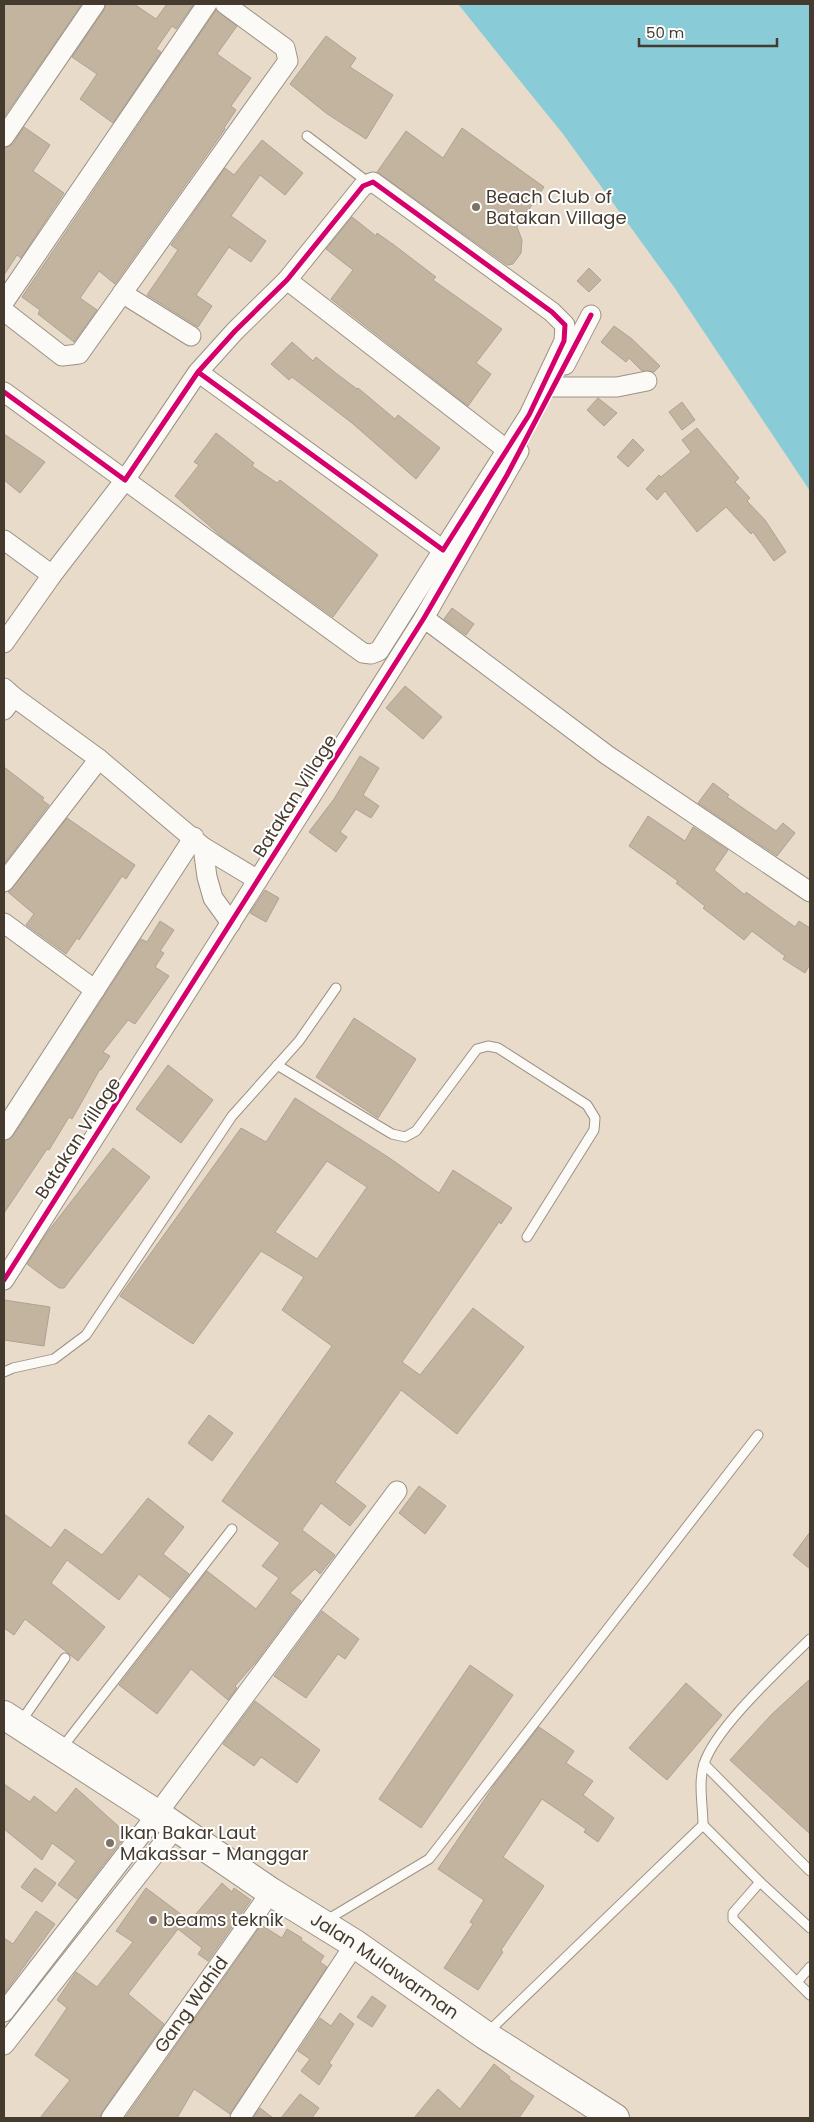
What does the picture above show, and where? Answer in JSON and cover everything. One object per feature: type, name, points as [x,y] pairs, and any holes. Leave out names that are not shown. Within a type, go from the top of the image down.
[{"type":"main road","name":"Jalan Mulawarman","points":[[11,1720],[167,1821],[271,1892],[356,1944],[485,2035],[588,2111],[615,2118]]},
{"type":"street","points":[[4,137],[95,4]]},
{"type":"street","points":[[4,302],[207,4]]},
{"type":"street","points":[[4,311],[62,356],[79,354],[288,61],[285,48],[225,4]]},
{"type":"street","points":[[4,392],[125,480],[363,653],[371,654],[379,651],[529,415],[564,341],[565,325],[552,312],[377,183],[369,183],[363,186],[287,280],[235,331],[198,372],[125,480],[4,643]]},
{"type":"street","points":[[287,280],[507,450]]},
{"type":"street","points":[[122,293],[191,336]]},
{"type":"street","name":"Batakan Village","points":[[4,1280],[424,618],[560,388],[591,315]]},
{"type":"street","points":[[198,372],[443,550]]},
{"type":"street","points":[[560,388],[616,387],[647,381]]},
{"type":"street","points":[[4,540],[52,576]]},
{"type":"street","points":[[424,618],[607,755],[810,892]]},
{"type":"street","points":[[7,698],[99,759],[198,842],[258,880]]},
{"type":"street","points":[[4,882],[99,759]]},
{"type":"street","points":[[198,842],[213,898],[231,923]]},
{"type":"street","points":[[4,1130],[95,990],[198,842]]},
{"type":"street","points":[[4,923],[95,990]]},
{"type":"street","points":[[4,2044],[167,1821],[397,1491]]},
{"type":"street","points":[[4,2012],[167,1821]]},
{"type":"street","name":"Gang Wahid","points":[[111,2118],[271,1892]]},
{"type":"street","points":[[240,2118],[356,1944]]},
{"type":"lane","points":[[306,136],[369,183]]},
{"type":"lane","points":[[4,1372],[13,1368],[54,1359],[86,1335],[232,1116],[299,1041],[336,988]]},
{"type":"lane","points":[[277,1065],[392,1134],[405,1137],[416,1131],[477,1049],[488,1046],[498,1048],[587,1105],[595,1118],[594,1130],[528,1237]]},
{"type":"lane","points":[[321,1923],[429,1859],[758,1435]]},
{"type":"lane","points":[[59,1752],[232,1529]]},
{"type":"lane","points":[[810,1639],[748,1702],[712,1746],[704,1764],[702,1784],[704,1825],[760,1882],[810,1928]]},
{"type":"lane","points":[[11,1720],[65,1658]]},
{"type":"lane","points":[[704,1764],[810,1871]]},
{"type":"lane","points":[[485,2035],[704,1825]]},
{"type":"lane","points":[[760,1882],[733,1913],[733,1918],[810,1995]]},
{"type":"lane","points":[[797,1982],[810,1967]]},
{"type":"water","points":[[458,4],[810,4],[810,491],[674,287],[563,134]]},
{"type":"building","points":[[4,4],[82,4],[4,117]]},
{"type":"building","points":[[106,4],[134,4],[156,19],[167,4],[194,4],[176,29],[172,26],[156,49],[161,52],[113,123],[80,99],[97,74],[72,57],[104,10]]},
{"type":"building","points":[[216,10],[237,26],[217,54],[251,78],[231,106],[236,110],[225,129],[115,284],[99,271],[80,298],[97,310],[74,342],[38,314],[40,310],[22,297]]},
{"type":"building","points":[[326,36],[356,58],[350,67],[393,95],[366,139],[326,113],[290,84]]},
{"type":"building","points":[[24,127],[50,145],[33,171],[64,193],[21,258],[17,255],[4,275],[4,148],[13,144]]},
{"type":"building","name":"Beach Club of Batakan Village","points":[[462,128],[544,187],[517,227],[522,240],[521,253],[513,264],[507,265],[377,172],[406,131],[443,158]]},
{"type":"building","points":[[262,140],[303,173],[285,195],[260,175],[231,216],[266,241],[251,262],[229,247],[196,295],[212,306],[198,327],[147,295],[178,250],[171,245],[225,168],[234,175]]},
{"type":"building","points":[[352,217],[376,236],[377,233],[394,245],[436,277],[433,280],[502,329],[476,363],[491,374],[468,406],[331,299],[353,270],[326,249]]},
{"type":"building","points":[[589,268],[601,280],[589,292],[577,281]]},
{"type":"building","points":[[614,326],[632,339],[660,366],[654,372],[642,371],[629,358],[626,362],[601,342]]},
{"type":"building","points":[[292,342],[313,361],[316,357],[358,388],[395,419],[398,415],[440,448],[416,479],[352,423],[292,377],[289,380],[271,364]]},
{"type":"building","points":[[598,398],[617,413],[604,426],[587,410]]},
{"type":"building","points":[[682,402],[695,420],[682,430],[669,412]]},
{"type":"building","points":[[697,428],[739,478],[735,482],[750,498],[747,501],[765,520],[786,552],[774,561],[753,532],[751,534],[726,507],[697,532],[665,491],[657,500],[646,489],[659,475],[661,477],[691,452],[682,440]]},
{"type":"building","points":[[216,433],[254,463],[252,466],[277,483],[280,480],[378,555],[333,617],[221,536],[175,496],[199,465],[194,462]]},
{"type":"building","points":[[4,434],[45,462],[20,493],[4,480]]},
{"type":"building","points":[[633,439],[644,450],[628,467],[617,457]]},
{"type":"building","points":[[452,608],[474,624],[466,635],[444,619]]},
{"type":"building","points":[[405,686],[442,717],[423,739],[386,708]]},
{"type":"building","points":[[360,756],[379,768],[363,795],[379,806],[371,818],[356,809],[340,832],[347,837],[336,852],[309,832],[334,799]]},
{"type":"building","points":[[4,767],[44,798],[42,800],[49,805],[4,864]]},
{"type":"building","points":[[713,783],[729,795],[727,797],[776,831],[783,823],[795,833],[777,856],[698,803]]},
{"type":"building","points":[[648,816],[685,841],[693,827],[728,850],[714,870],[745,895],[746,892],[795,927],[799,921],[810,928],[810,964],[805,973],[783,959],[785,956],[752,931],[744,940],[703,908],[705,906],[676,883],[678,881],[629,846]]},
{"type":"building","points":[[67,818],[135,865],[126,879],[122,876],[79,940],[77,938],[66,954],[26,925],[34,914],[8,892]]},
{"type":"building","points":[[265,890],[279,898],[266,922],[250,913]]},
{"type":"building","points":[[160,921],[174,930],[160,951],[164,953],[155,967],[169,976],[135,1024],[128,1020],[103,1052],[110,1056],[100,1069],[72,1119],[69,1117],[49,1150],[47,1149],[4,1213],[4,1141],[13,1136],[141,939],[147,942]]},
{"type":"building","points":[[354,1018],[416,1059],[378,1118],[316,1077]]},
{"type":"building","points":[[168,1065],[213,1100],[181,1143],[136,1109]]},
{"type":"building","points":[[295,1098],[388,1157],[439,1193],[453,1170],[512,1208],[501,1224],[499,1222],[402,1362],[420,1375],[473,1308],[524,1347],[457,1434],[401,1390],[335,1482],[366,1506],[350,1526],[321,1503],[302,1530],[335,1555],[320,1574],[315,1569],[290,1593],[301,1601],[255,1663],[235,1686],[237,1688],[228,1700],[191,1669],[157,1714],[119,1685],[207,1571],[256,1609],[279,1578],[262,1566],[280,1543],[222,1501],[332,1346],[282,1310],[304,1277],[261,1251],[193,1344],[120,1296],[241,1128],[266,1142]],"holes":[[[327,1161],[367,1187],[317,1259],[275,1232]]]},
{"type":"building","points":[[113,1148],[150,1177],[64,1288],[59,1288],[27,1264],[46,1234]]},
{"type":"building","points":[[4,1300],[50,1307],[44,1346],[4,1340]]},
{"type":"building","points":[[209,1415],[233,1433],[212,1461],[188,1443]]},
{"type":"building","points":[[419,1486],[446,1506],[425,1534],[399,1513]]},
{"type":"building","points":[[148,1498],[184,1527],[163,1554],[189,1574],[170,1598],[139,1574],[119,1600],[67,1560],[51,1583],[105,1627],[78,1661],[25,1619],[14,1635],[4,1628],[4,1514],[51,1548],[65,1529],[102,1555]]},
{"type":"building","points":[[810,1532],[810,1569],[793,1555]]},
{"type":"building","points":[[322,1611],[359,1639],[345,1659],[338,1654],[306,1698],[274,1676]]},
{"type":"building","points":[[470,1665],[513,1695],[421,1828],[379,1799]]},
{"type":"building","points":[[810,1679],[810,1834],[730,1760],[771,1715]]},
{"type":"building","points":[[686,1683],[722,1715],[667,1780],[629,1748]]},
{"type":"building","points":[[255,1701],[320,1750],[297,1783],[261,1757],[254,1766],[223,1744]]},
{"type":"building","points":[[539,1727],[574,1751],[566,1763],[593,1781],[583,1795],[614,1818],[598,1842],[584,1832],[586,1829],[542,1799],[503,1857],[544,1886],[501,1950],[503,1952],[478,1990],[444,1968],[473,1924],[470,1922],[484,1900],[438,1869],[495,1784]]},
{"type":"building","points":[[4,1784],[30,1802],[34,1796],[56,1813],[76,1788],[127,1834],[77,1899],[58,1885],[76,1861],[52,1843],[42,1860],[4,1829]]},
{"type":"building","points":[[35,1868],[56,1883],[42,1902],[21,1887]]},
{"type":"building","points":[[222,1883],[232,1892],[234,1888],[251,1900],[208,1961],[198,1954],[202,1948],[178,1929],[128,1994],[164,2024],[102,2112],[100,2118],[40,2118],[70,2080],[35,2055],[67,2008],[57,2000],[76,1972],[97,1987],[133,1942],[116,1931],[146,1888],[190,1921]]},
{"type":"building","points":[[36,1911],[55,1924],[4,1994],[4,1938],[13,1944]]},
{"type":"building","points":[[261,1925],[282,1938],[287,1929],[302,1938],[301,1940],[324,1956],[320,1962],[327,1967],[230,2114],[194,2089],[177,2118],[125,2118]]},
{"type":"building","points":[[372,1996],[386,2006],[372,2027],[357,2017]]},
{"type":"building","points":[[340,2013],[354,2024],[329,2063],[332,2065],[319,2085],[301,2071],[310,2059],[298,2051],[320,2018],[331,2026]]},
{"type":"building","points":[[494,2064],[510,2077],[509,2079],[534,2096],[519,2118],[414,2118],[438,2089],[460,2109]]},
{"type":"building","points":[[300,2094],[319,2108],[312,2118],[281,2118]]},
{"type":"building","points":[[260,2108],[273,2118],[253,2118]]},
{"type":"cycle path","points":[[4,392],[125,480],[198,372],[235,331],[287,280],[363,186],[373,182],[552,312],[565,325],[564,341],[529,415],[443,550],[198,372]]},
{"type":"cycle path","points":[[4,1280],[424,618],[507,475],[591,315]]},
{"type":"place","name":"Beach Club of Batakan Village","points":[[476,207]]},
{"type":"place","name":"Ikan Bakar Laut Makassar - Manggar","points":[[110,1843]]},
{"type":"place","name":"beams teknik","points":[[153,1920]]}]
